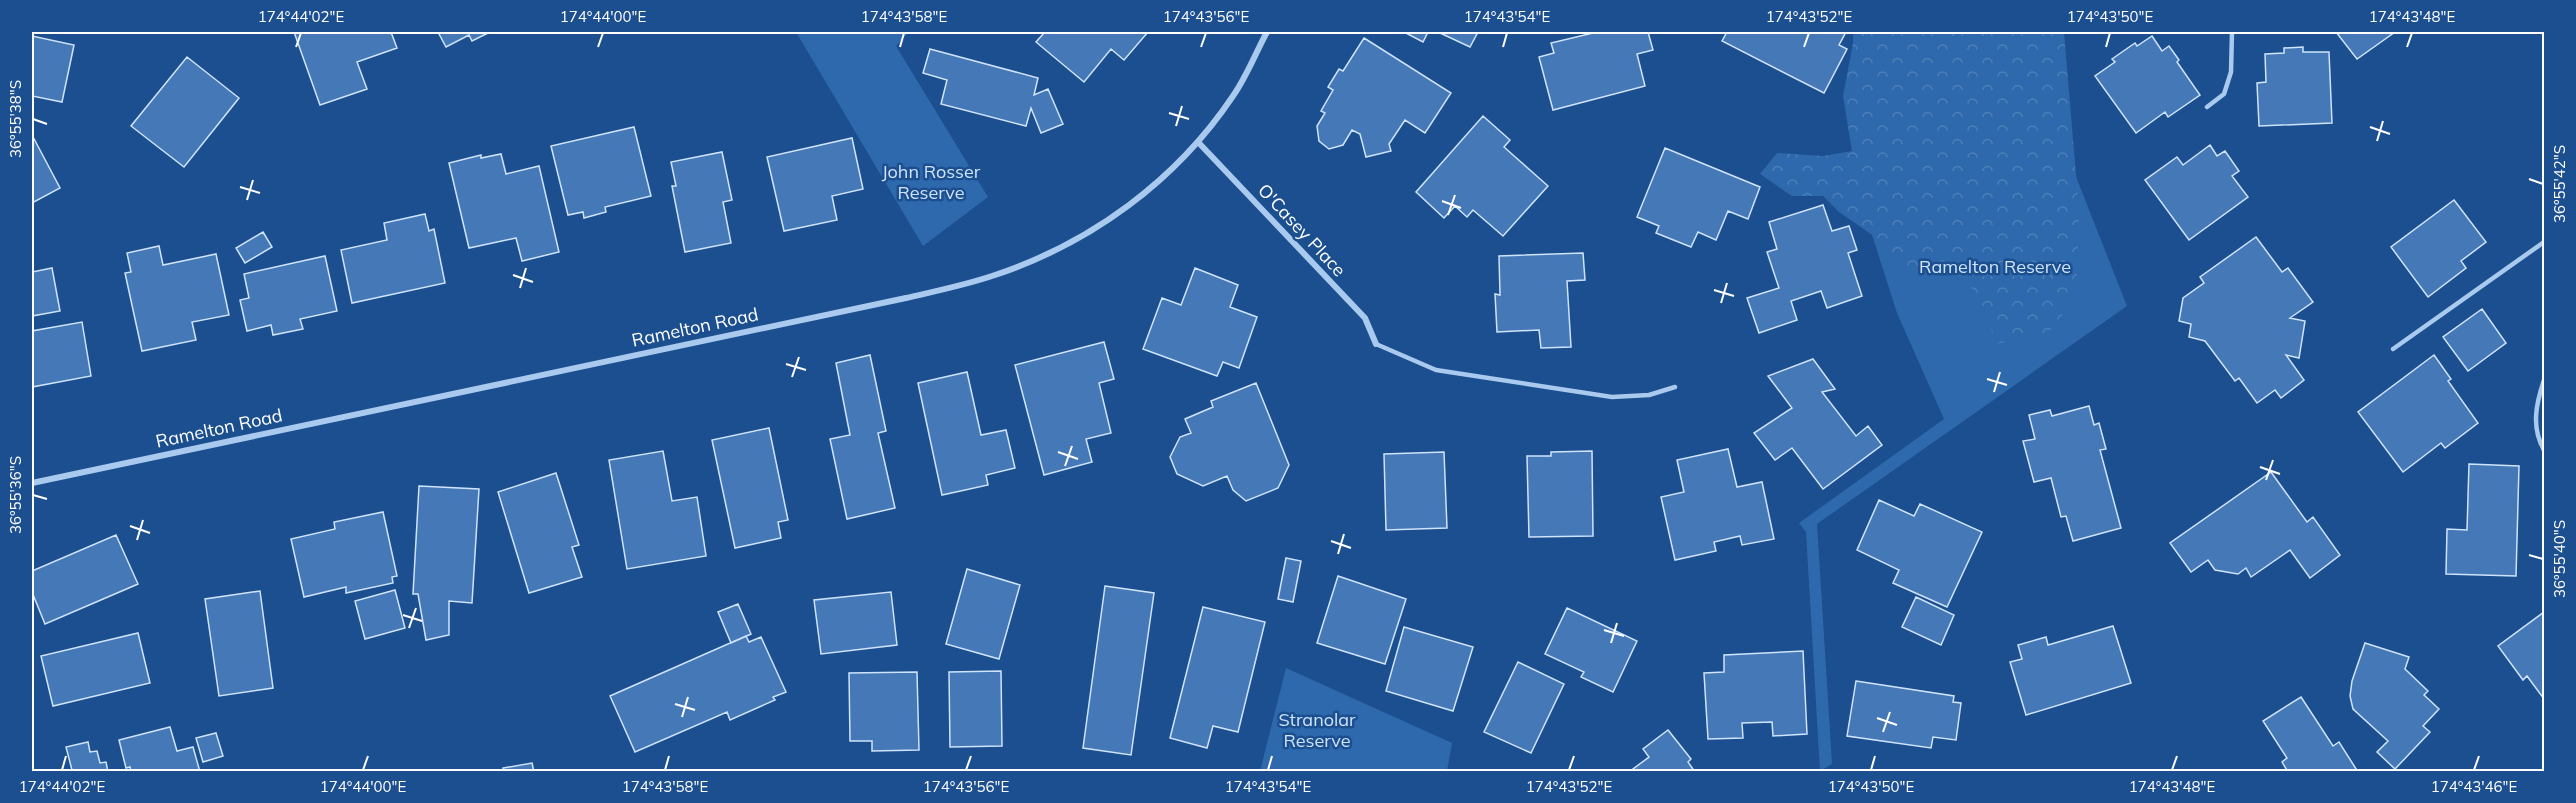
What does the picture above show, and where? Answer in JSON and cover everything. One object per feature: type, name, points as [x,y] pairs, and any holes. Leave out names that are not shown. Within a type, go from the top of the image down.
[{"type":"street","name":"Ramelton Road","points":[[32,483],[895,300],[992,276],[1056,251],[1123,210],[1160,180],[1198,142],[1234,95],[1267,32]]},
{"type":"street","name":"O'Casey Place","points":[[1198,142],[1365,318],[1376,344]]},
{"type":"lane","points":[[2207,107],[2224,94],[2232,72],[2232,32]]},
{"type":"lane","points":[[2393,349],[2544,242]]},
{"type":"lane","points":[[1376,344],[1436,370],[1612,397],[1649,395],[1676,387]]},
{"type":"lane","points":[[2544,380],[2536,417],[2537,434],[2544,450]]},
{"type":"green space","name":"John Rosser Reserve","points":[[796,32],[909,32],[896,46],[988,197],[923,246]]},
{"type":"green space","name":"Ramelton Reserve","points":[[1853,32],[2064,32],[2079,211],[2076,297],[2049,332],[1996,344],[1984,308],[1964,276],[1906,272],[1881,241],[1839,212],[1823,196],[1792,196],[1760,174],[1777,153],[1823,156],[1852,151],[1843,96]]},
{"type":"green space","name":"Ramelton Reserve","points":[[2019,32],[2127,306],[1817,524],[1832,764],[1820,771],[1806,532],[1799,523],[1944,419],[1897,313],[1859,194]]},
{"type":"green space","name":"Stranolar Reserve","points":[[1286,668],[1452,743],[1447,771],[1260,771]]},
{"type":"building","points":[[294,32],[391,32],[397,48],[357,62],[367,89],[320,105]]},
{"type":"building","points":[[438,32],[490,32],[472,41],[469,35],[446,47]]},
{"type":"building","points":[[1045,32],[1148,32],[1124,60],[1111,49],[1084,82],[1036,42]]},
{"type":"building","points":[[1404,32],[1428,32],[1423,42]]},
{"type":"building","points":[[1438,32],[1478,32],[1470,47]]},
{"type":"building","points":[[1597,32],[1648,32],[1653,50],[1637,54],[1645,86],[1553,110],[1539,57],[1554,53],[1551,43]]},
{"type":"building","points":[[1727,32],[1846,32],[1839,45],[1847,49],[1824,93],[1722,41]]},
{"type":"building","points":[[2336,32],[2395,32],[2357,59]]},
{"type":"building","points":[[32,36],[74,45],[62,102],[32,96]]},
{"type":"building","points":[[2152,36],[2162,51],[2169,46],[2200,95],[2168,117],[2165,112],[2136,133],[2095,76],[2115,62],[2112,59],[2135,43],[2137,46]]},
{"type":"building","points":[[1364,38],[1451,93],[1425,133],[1405,120],[1389,144],[1391,151],[1366,157],[1360,134],[1352,130],[1343,145],[1329,149],[1319,141],[1317,126],[1325,113],[1321,111],[1333,90],[1328,87],[1339,69],[1343,71]]},
{"type":"building","points":[[2303,47],[2303,52],[2329,52],[2332,123],[2259,126],[2257,83],[2266,82],[2265,54],[2284,53],[2284,48]]},
{"type":"building","points":[[930,49],[1038,78],[1034,95],[1048,89],[1063,124],[1041,133],[1031,108],[1026,126],[941,104],[947,80],[923,73]]},
{"type":"building","points":[[187,57],[239,98],[184,167],[131,126]]},
{"type":"building","points":[[1483,116],[1510,140],[1504,147],[1548,186],[1503,236],[1473,210],[1467,217],[1455,206],[1444,218],[1416,192]]},
{"type":"building","points":[[634,127],[651,196],[605,207],[606,212],[584,218],[583,212],[568,215],[551,146]]},
{"type":"building","points":[[32,135],[60,188],[32,203]]},
{"type":"building","points":[[852,138],[863,189],[832,196],[837,220],[784,231],[767,157]]},
{"type":"building","points":[[2210,145],[2217,156],[2225,151],[2239,171],[2232,176],[2248,197],[2189,240],[2145,180],[2177,157],[2183,165]]},
{"type":"building","points":[[1665,148],[1760,187],[1748,219],[1728,211],[1716,240],[1698,232],[1691,247],[1656,233],[1659,226],[1637,217]]},
{"type":"building","points":[[722,152],[732,200],[723,202],[731,243],[685,252],[672,186],[676,186],[671,162]]},
{"type":"building","points":[[501,154],[506,174],[539,166],[559,252],[522,261],[516,238],[469,248],[449,163],[481,155],[481,158]]},
{"type":"building","points":[[2454,200],[2486,242],[2461,261],[2466,268],[2428,297],[2391,247]]},
{"type":"building","points":[[1823,205],[1832,231],[1849,226],[1857,250],[1848,253],[1862,296],[1827,308],[1821,291],[1791,301],[1797,320],[1759,333],[1747,298],[1779,288],[1767,252],[1777,249],[1769,222]]},
{"type":"building","points":[[425,214],[429,231],[434,229],[445,283],[352,303],[341,250],[387,240],[384,223]]},
{"type":"building","points":[[263,232],[272,247],[245,263],[236,248]]},
{"type":"building","points":[[2256,237],[2282,272],[2288,268],[2313,302],[2290,318],[2305,321],[2299,358],[2286,355],[2304,380],[2281,398],[2275,390],[2257,403],[2239,378],[2235,381],[2205,341],[2189,337],[2191,324],[2179,321],[2183,298],[2204,283],[2200,277]]},
{"type":"building","points":[[159,246],[163,265],[216,254],[229,315],[192,322],[196,340],[142,351],[125,273],[131,272],[127,253]]},
{"type":"building","points":[[1583,253],[1585,280],[1567,281],[1571,347],[1541,348],[1539,330],[1497,332],[1495,294],[1500,295],[1499,256]]},
{"type":"building","points":[[325,256],[337,311],[300,319],[303,329],[273,335],[271,325],[247,331],[240,300],[249,298],[244,274]]},
{"type":"building","points":[[52,268],[60,311],[32,316],[32,272]]},
{"type":"building","points":[[1195,268],[1238,285],[1230,307],[1257,317],[1239,368],[1223,362],[1217,376],[1143,349],[1162,298],[1181,305]]},
{"type":"building","points":[[2482,309],[2506,343],[2468,371],[2443,337]]},
{"type":"building","points":[[82,322],[91,376],[32,387],[32,331]]},
{"type":"building","points":[[1104,342],[1114,379],[1099,383],[1111,433],[1086,439],[1092,462],[1044,475],[1015,365]]},
{"type":"building","points":[[870,355],[886,431],[878,433],[895,508],[847,519],[830,439],[850,435],[836,363]]},
{"type":"building","points":[[2434,355],[2451,379],[2448,381],[2478,423],[2445,448],[2441,443],[2403,472],[2358,412]]},
{"type":"building","points":[[1813,359],[1835,389],[1822,392],[1856,436],[1868,426],[1882,445],[1823,489],[1792,448],[1775,460],[1754,433],[1792,408],[1768,376]]},
{"type":"building","points":[[967,372],[981,435],[1006,430],[1015,468],[986,475],[988,485],[942,495],[918,383]]},
{"type":"building","points":[[1256,383],[1289,465],[1278,488],[1246,501],[1233,490],[1227,476],[1203,486],[1177,474],[1170,457],[1180,437],[1191,433],[1185,419],[1213,407],[1211,401]]},
{"type":"building","points":[[2089,406],[2094,425],[2099,423],[2106,449],[2100,450],[2121,528],[2073,541],[2066,516],[2061,517],[2051,478],[2034,482],[2023,441],[2035,439],[2029,415],[2050,410],[2052,416]]},
{"type":"building","points":[[769,428],[788,520],[778,522],[781,538],[735,548],[712,440]]},
{"type":"building","points":[[1728,449],[1737,487],[1762,482],[1774,539],[1742,545],[1740,536],[1714,542],[1716,551],[1675,560],[1661,497],[1684,492],[1677,460]]},
{"type":"building","points":[[663,451],[672,501],[697,497],[706,556],[627,569],[609,460]]},
{"type":"building","points":[[1592,451],[1593,536],[1529,537],[1527,456],[1551,456],[1551,452]]},
{"type":"building","points":[[1444,452],[1447,528],[1386,530],[1384,454]]},
{"type":"building","points":[[2469,464],[2519,466],[2516,576],[2446,574],[2447,529],[2467,530]]},
{"type":"building","points":[[2271,472],[2307,522],[2313,517],[2340,555],[2310,578],[2290,550],[2251,577],[2246,568],[2238,574],[2215,570],[2208,560],[2191,572],[2170,543]]},
{"type":"building","points":[[556,473],[579,545],[572,547],[582,577],[529,593],[498,492]]},
{"type":"building","points":[[419,486],[479,489],[472,603],[449,601],[449,635],[426,640],[418,594],[413,594]]},
{"type":"building","points":[[1879,500],[1914,516],[1920,504],[1982,532],[1947,607],[1893,583],[1899,570],[1857,550]]},
{"type":"building","points":[[383,512],[397,576],[392,577],[393,583],[346,593],[346,587],[304,597],[291,539],[335,529],[334,522]]},
{"type":"building","points":[[116,535],[138,584],[45,624],[32,592],[32,571]]},
{"type":"building","points":[[1286,558],[1301,561],[1293,602],[1278,599]]},
{"type":"building","points":[[967,569],[1020,585],[999,659],[946,644]]},
{"type":"building","points":[[1338,576],[1406,599],[1385,664],[1317,643]]},
{"type":"building","points":[[1105,586],[1154,593],[1131,755],[1083,748]]},
{"type":"building","points":[[395,590],[405,628],[365,639],[355,601]]},
{"type":"building","points":[[260,591],[273,688],[219,696],[205,599]]},
{"type":"building","points":[[891,592],[897,645],[821,654],[814,600]]},
{"type":"building","points":[[1916,597],[1954,615],[1941,645],[1902,627]]},
{"type":"building","points":[[738,604],[751,634],[731,643],[718,612]]},
{"type":"building","points":[[1203,607],[1265,622],[1238,732],[1213,726],[1207,748],[1170,738]]},
{"type":"building","points":[[1567,608],[1637,641],[1613,692],[1581,677],[1584,672],[1545,654]]},
{"type":"building","points":[[2544,612],[2544,699],[2527,676],[2523,680],[2498,646]]},
{"type":"building","points":[[2113,626],[2131,683],[2026,715],[2010,662],[2022,659],[2018,645],[2046,637],[2048,645]]},
{"type":"building","points":[[1404,627],[1473,647],[1453,711],[1386,691]]},
{"type":"building","points":[[138,633],[150,683],[53,706],[41,656]]},
{"type":"building","points":[[746,636],[749,642],[761,637],[786,692],[773,697],[775,700],[730,720],[727,712],[635,752],[610,696]]},
{"type":"building","points":[[2365,643],[2409,657],[2405,669],[2428,691],[2424,695],[2439,709],[2423,726],[2430,732],[2395,769],[2377,752],[2388,741],[2353,709],[2350,696],[2352,681]]},
{"type":"building","points":[[1803,651],[1807,734],[1773,736],[1772,722],[1742,723],[1743,738],[1708,739],[1704,673],[1724,672],[1724,655]]},
{"type":"building","points":[[1518,662],[1564,684],[1531,753],[1484,732]]},
{"type":"building","points":[[1001,671],[1002,746],[950,747],[949,672]]},
{"type":"building","points":[[917,672],[919,750],[872,751],[872,741],[850,741],[849,673]]},
{"type":"building","points":[[1856,681],[1954,696],[1953,702],[1961,703],[1956,740],[1933,737],[1931,748],[1847,736]]},
{"type":"building","points":[[2301,697],[2333,746],[2339,742],[2358,772],[2288,772],[2282,762],[2287,758],[2263,721]]},
{"type":"building","points":[[170,727],[177,751],[193,747],[200,772],[131,772],[130,767],[126,768],[119,740]]},
{"type":"building","points":[[1668,730],[1691,759],[1688,762],[1695,772],[1629,772],[1649,757],[1643,749]]},
{"type":"building","points":[[216,733],[223,756],[203,762],[196,738]]},
{"type":"building","points":[[88,742],[90,752],[97,751],[100,763],[106,762],[108,772],[67,772],[72,770],[66,747]]},
{"type":"building","points":[[532,763],[534,772],[504,772],[503,768]]}]
